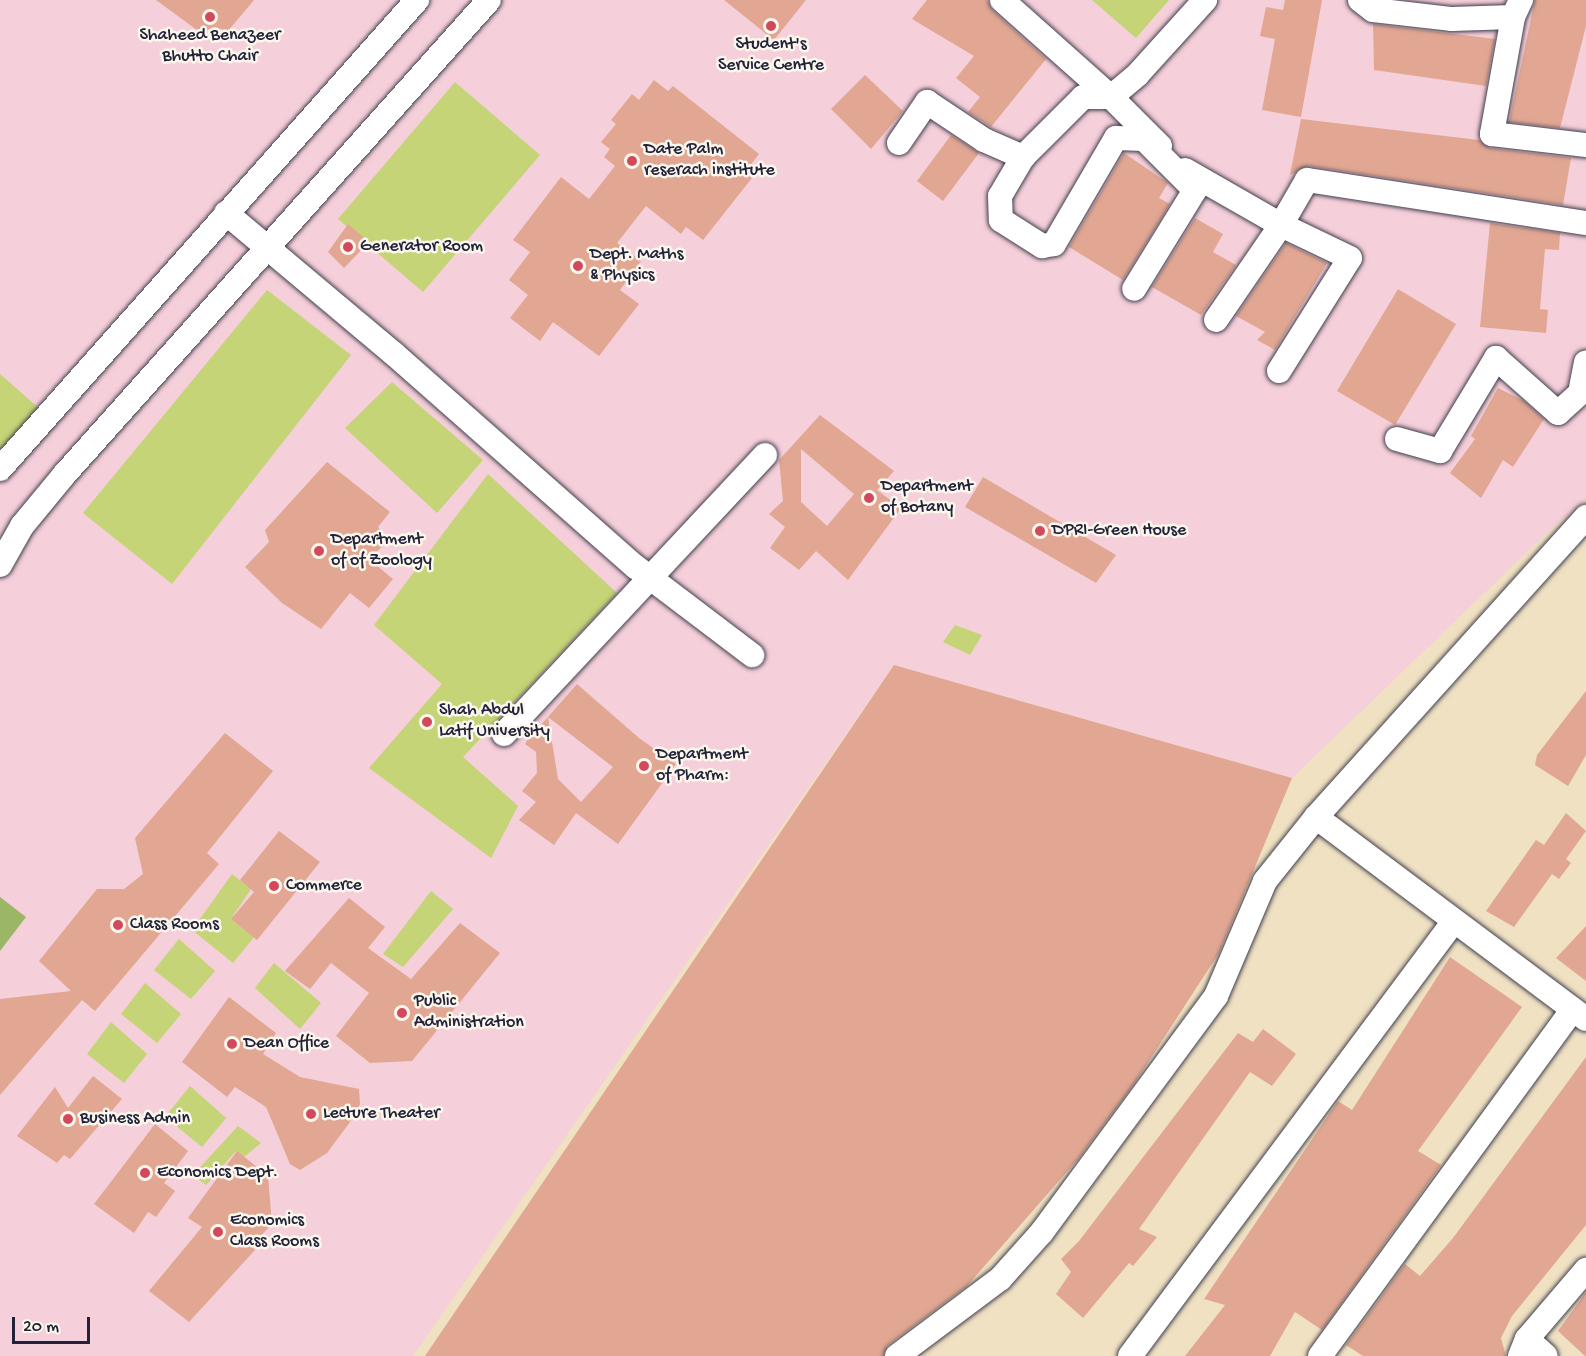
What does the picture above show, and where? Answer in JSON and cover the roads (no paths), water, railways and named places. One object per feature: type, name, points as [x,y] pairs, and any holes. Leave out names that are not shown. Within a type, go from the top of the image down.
[{"type":"street","points":[[0,469],[417,0]]},
{"type":"street","points":[[0,565],[22,526],[64,475],[267,251],[489,0]]},
{"type":"street","points":[[1002,0],[1111,97],[1192,178],[1350,258],[1279,371]]},
{"type":"street","points":[[1134,289],[1195,190],[1144,139],[1116,138],[1054,243],[1042,246],[1001,220],[1000,196],[1023,157],[1083,97],[1111,97],[1138,74],[1204,0]]},
{"type":"street","points":[[1360,0],[1373,10],[1452,20],[1517,9],[1492,134],[1586,145]]},
{"type":"street","points":[[899,143],[927,102],[984,140],[1023,157]]},
{"type":"street","points":[[1216,320],[1281,225],[1307,180],[1586,223]]},
{"type":"street","points":[[226,213],[267,251],[394,354],[652,579],[752,656]]},
{"type":"street","points":[[1397,439],[1440,451],[1496,358],[1558,413],[1580,393],[1586,363]]},
{"type":"street","points":[[504,734],[652,579],[765,455]]},
{"type":"street","points":[[897,1356],[1000,1279],[1042,1232],[1216,996],[1265,881],[1316,817],[1586,517]]},
{"type":"street","points":[[1316,817],[1579,1014],[1320,1356]]},
{"type":"street","points":[[1130,1356],[1454,921]]},
{"type":"street","points":[[1546,1356],[1523,1348],[1586,1270]]},
{"type":"place","name":"Shaheed Benazeer Bhutto Chair","points":[[210,17]]},
{"type":"place","name":"Student's Service Centre","points":[[771,26]]},
{"type":"place","name":"Date Palm reserach institute","points":[[632,161]]},
{"type":"place","name":"Generator Room","points":[[348,247]]},
{"type":"place","name":"Dept. Maths & Physics","points":[[578,266]]},
{"type":"place","name":"Department of Botany","points":[[869,498]]},
{"type":"place","name":"DPRI-Green House","points":[[1040,531]]},
{"type":"place","name":"Department of of Zoology","points":[[319,551]]},
{"type":"place","name":"Shah Abdul Latif University","points":[[427,722]]},
{"type":"place","name":"Department of Pharm:","points":[[644,766]]},
{"type":"place","name":"Commerce","points":[[274,886]]},
{"type":"place","name":"Class Rooms","points":[[118,925]]},
{"type":"place","name":"Public Administration","points":[[402,1013]]},
{"type":"place","name":"Dean Office","points":[[232,1044]]},
{"type":"place","name":"Lecture Theater","points":[[311,1114]]},
{"type":"place","name":"Business Admin","points":[[68,1119]]},
{"type":"place","name":"Economics Dept.","points":[[145,1173]]},
{"type":"place","name":"Economics Class Rooms","points":[[218,1232]]}]
